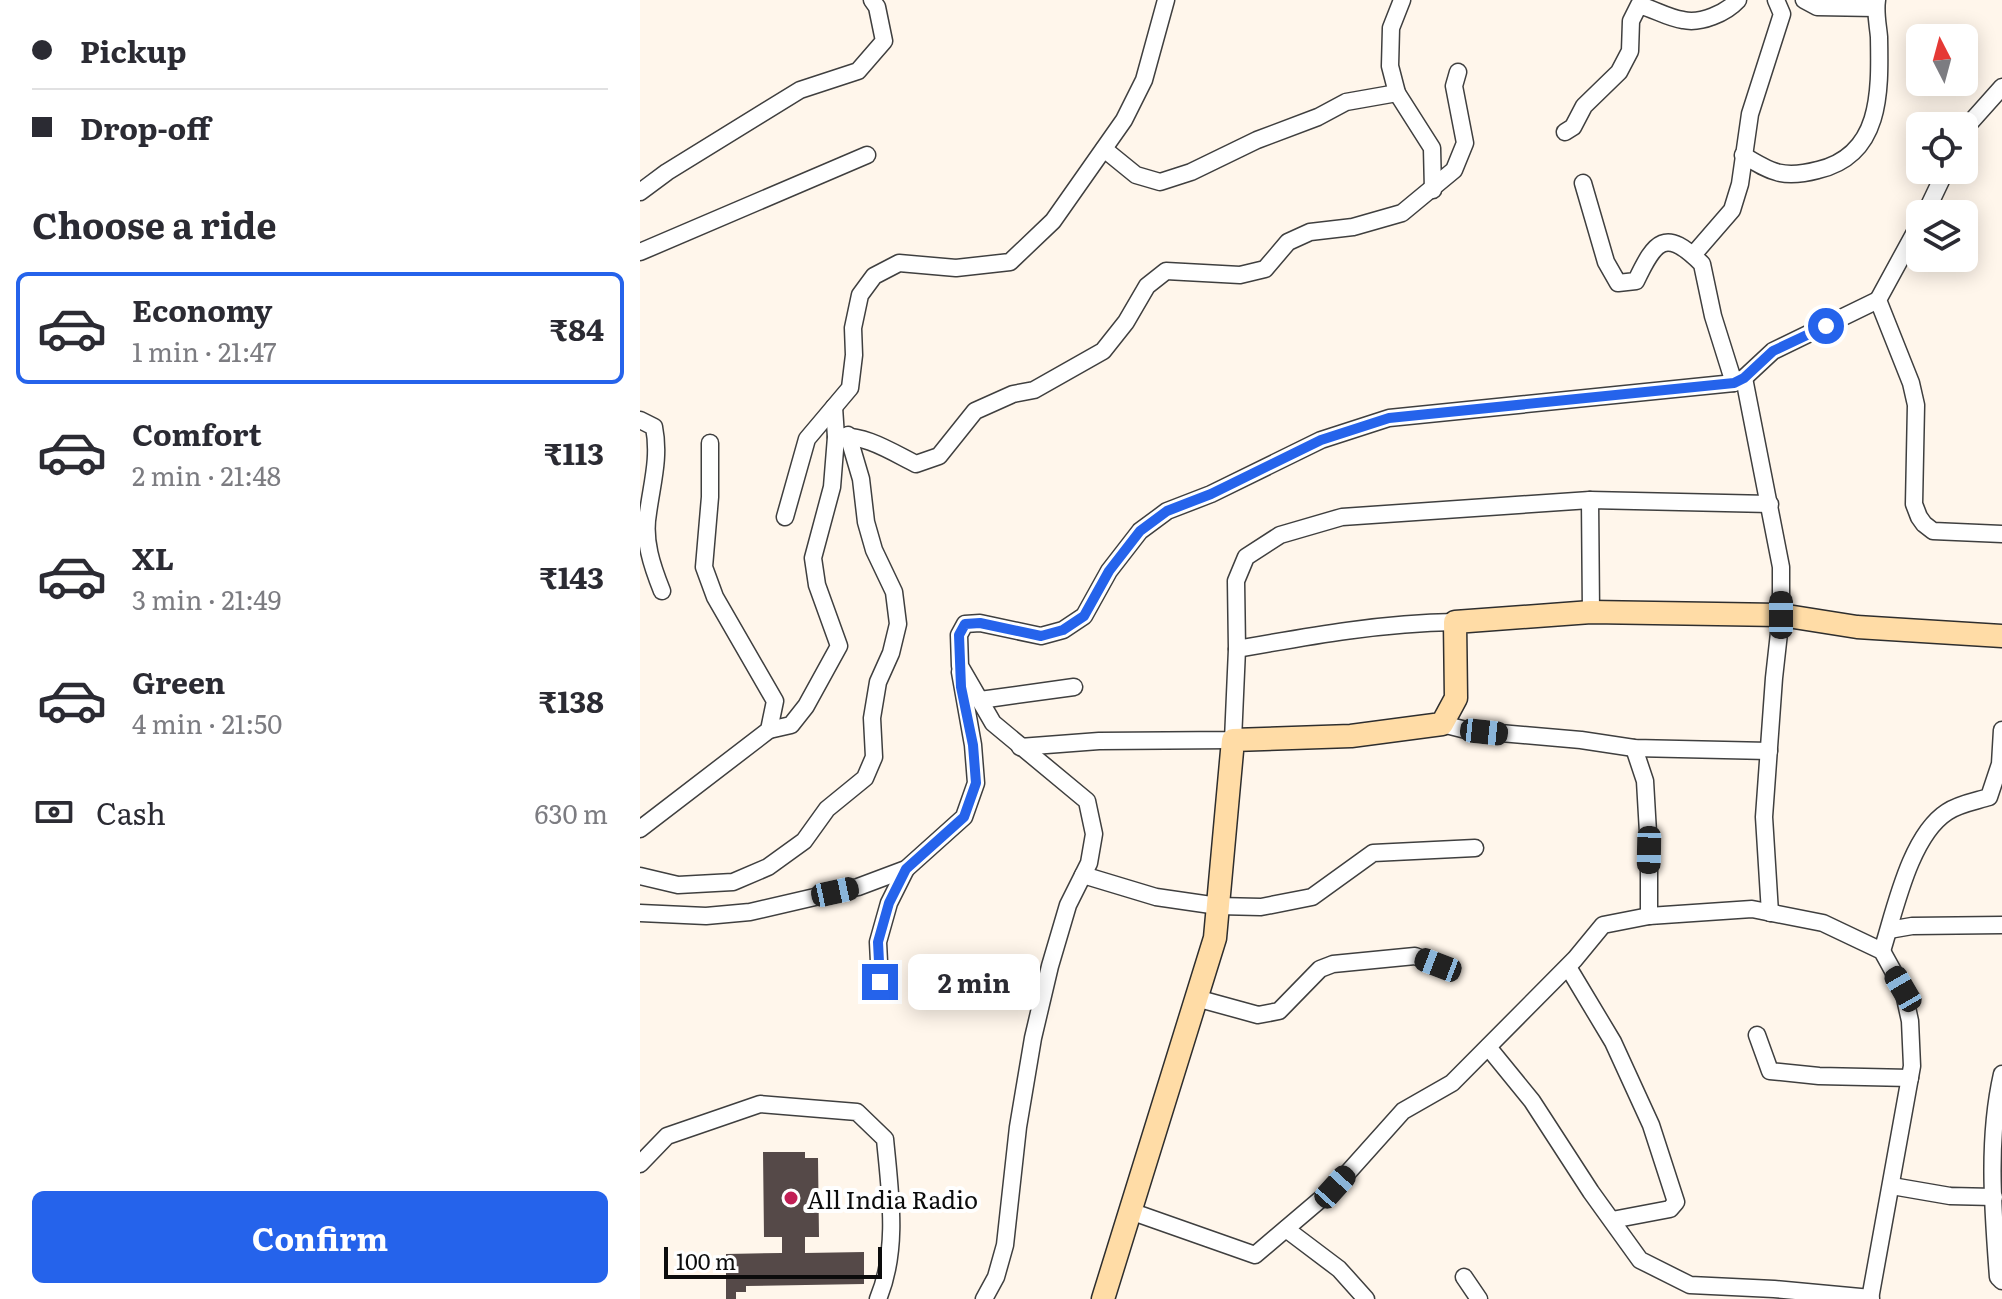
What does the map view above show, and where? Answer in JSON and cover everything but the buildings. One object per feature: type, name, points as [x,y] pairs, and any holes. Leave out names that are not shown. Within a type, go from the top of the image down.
[{"type":"street","points":[[640,192],[800,90],[858,71],[884,41],[877,7],[872,0]]},
{"type":"street","points":[[785,517],[807,439],[850,388],[853,328],[860,295],[874,276],[899,263],[956,268],[1010,262],[1053,221],[1124,120],[1144,80],[1166,0]]},
{"type":"street","points":[[1402,0],[1391,28],[1390,66],[1397,93],[1432,148],[1433,190]]},
{"type":"street","points":[[1657,11],[1671,0]]},
{"type":"street","points":[[1565,132],[1573,127],[1584,106],[1619,72],[1630,51],[1631,21],[1639,5],[1685,21],[1711,17],[1731,8],[1738,0]]},
{"type":"street","points":[[1693,255],[1732,210],[1740,184],[1750,114],[1782,14],[1776,0]]},
{"type":"street","points":[[1743,155],[1770,172],[1799,175],[1837,166],[1857,150],[1869,134],[1878,94],[1876,4],[1817,7],[1804,0]]},
{"type":"street","points":[[842,436],[877,445],[916,464],[939,456],[975,411],[1013,394],[1034,390],[1103,351],[1126,322],[1147,286],[1166,271],[1240,275],[1265,269],[1288,242],[1310,232],[1353,227],[1402,213],[1454,170],[1465,143],[1454,86],[1458,72]]},
{"type":"street","points":[[1978,114],[2002,87]]},
{"type":"street","points":[[1104,149],[1136,175],[1160,182],[1191,172],[1346,102],[1397,93]]},
{"type":"street","points":[[640,252],[867,155]]},
{"type":"street","points":[[1583,183],[1606,262],[1618,283],[1636,281],[1653,248],[1661,243],[1675,243],[1702,264],[1713,316],[1739,380],[1770,504],[1781,567],[1781,615],[1764,817],[1770,913]]},
{"type":"street","points":[[640,913],[706,916],[750,912],[858,887],[906,869],[964,817],[976,783],[973,745],[961,687],[959,635],[965,624],[980,623],[1041,636],[1063,630],[1084,616],[1109,571],[1140,531],[1167,511],[1211,494],[1321,440],[1389,418],[1739,380],[1773,351],[1878,300],[1906,249]]},
{"type":"street","points":[[1878,300],[1911,383],[1916,405],[1914,504],[1919,517],[1933,531],[2002,534]]},
{"type":"street","points":[[640,876],[678,885],[733,882],[768,867],[804,841],[827,809],[865,778],[874,757],[872,718],[878,682],[891,653],[898,624],[894,592],[874,550],[866,522],[861,479],[842,436],[834,407]]},
{"type":"street","points":[[640,420],[654,427],[657,444],[654,486],[647,515],[647,541],[651,563],[662,591]]},
{"type":"street","points":[[640,829],[769,730],[791,725],[806,706],[839,646],[817,585],[813,558],[842,436]]},
{"type":"street","points":[[710,443],[710,497],[704,567],[715,597],[775,701],[769,730]]},
{"type":"street","points":[[1103,1299],[1215,938],[1233,740],[1236,581],[1246,557],[1280,535],[1342,517],[1590,500],[1770,504]]},
{"type":"street","points":[[1590,500],[1591,612]]},
{"type":"street","points":[[1237,649],[1343,630],[1411,622],[1455,622],[1591,612],[1781,615],[1857,627],[2002,636]]},
{"type":"street","points":[[1442,724],[1456,698],[1455,622]]},
{"type":"street","points":[[960,666],[993,723],[1087,801],[1094,834],[1089,863],[1068,905],[1050,966],[1033,1038],[1018,1127],[1005,1245],[996,1277],[984,1299]]},
{"type":"street","points":[[980,700],[1074,687]]},
{"type":"street","points":[[1020,747],[1099,741],[1351,736],[1442,724],[1466,730],[1634,748],[1769,751]]},
{"type":"street","points":[[1882,951],[1907,873],[1928,830],[1948,811],[1995,801],[2002,730]]},
{"type":"street","points":[[1634,748],[1645,781],[1649,916]]},
{"type":"street","points":[[1083,875],[1156,897],[1218,906],[1261,907],[1312,897],[1373,853],[1475,848]]},
{"type":"street","points":[[880,982],[878,942],[889,903],[906,869]]},
{"type":"street","points":[[1130,1211],[1255,1255],[1335,1187],[1403,1111],[1452,1083],[1488,1047],[1568,967],[1603,925],[1649,916],[1752,909],[1823,923],[1882,951],[1903,989],[1910,1021],[1910,1078],[1870,1299],[1774,1289],[1690,1285],[1640,1260],[1532,1101],[1488,1047]]},
{"type":"street","points":[[1889,930],[1912,926],[2002,925]]},
{"type":"street","points":[[1196,998],[1258,1015],[1279,1011],[1320,969],[1333,964],[1415,956],[1438,965]]},
{"type":"street","points":[[1568,967],[1613,1042],[1651,1125],[1676,1202],[1675,1207],[1670,1209],[1612,1220]]},
{"type":"street","points":[[1757,1035],[1770,1071],[1819,1076],[1910,1078]]},
{"type":"street","points":[[2002,1074],[1996,1101],[1993,1160],[1998,1277],[2002,1281]]},
{"type":"street","points":[[640,1164],[667,1136],[760,1104],[857,1112],[885,1139],[892,1210],[887,1276],[878,1299]]},
{"type":"street","points":[[1892,1186],[1950,1196],[1994,1197]]},
{"type":"street","points":[[1286,1229],[1339,1269],[1366,1299]]},
{"type":"street","points":[[1464,1277],[1479,1299]]},
{"type":"place","name":"All India Radio","points":[[791,1198]]},
{"type":"route","points":[[880,982],[878,942],[889,903],[906,869],[964,817],[976,783],[973,745],[961,687],[959,635],[965,624],[980,623],[1041,636],[1063,630],[1084,616],[1109,571],[1140,531],[1167,511],[1211,494],[1321,440],[1389,418],[1734,383],[1744,378],[1773,351],[1826,326]]}]
